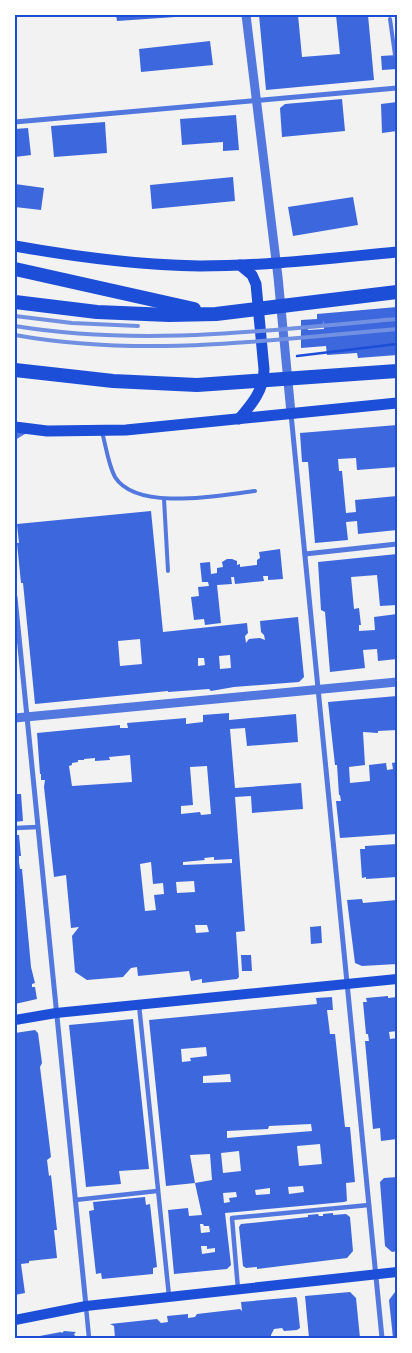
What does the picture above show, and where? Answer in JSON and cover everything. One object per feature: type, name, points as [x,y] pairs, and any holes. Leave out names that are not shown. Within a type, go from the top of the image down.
[{"type":"highway","points":[[15,269],[216,314]]},
{"type":"highway","points":[[15,302],[97,312],[169,315],[216,314],[397,292]]},
{"type":"highway","points":[[15,370],[113,381],[197,385],[397,371]]},
{"type":"main road","points":[[15,246],[121,262],[183,265],[276,263],[397,252]]},
{"type":"main road","points":[[239,419],[260,390],[264,376],[255,282],[250,273],[240,265]]},
{"type":"main road","points":[[15,427],[102,431],[239,419],[290,408],[397,403]]},
{"type":"main road","points":[[15,1020],[56,1013],[397,979]]},
{"type":"main road","points":[[15,1320],[86,1306],[397,1272]]},
{"type":"street","points":[[246,15],[278,277],[382,1338]]},
{"type":"street","points":[[15,122],[397,88]]},
{"type":"street","points":[[15,437],[29,429]]},
{"type":"street","points":[[304,554],[397,544]]},
{"type":"street","points":[[15,597],[89,1338]]},
{"type":"street","points":[[15,718],[397,682]]},
{"type":"street","points":[[15,828],[38,827]]},
{"type":"street","points":[[139,1005],[169,1296]]},
{"type":"street","points":[[75,1200],[157,1191]]},
{"type":"street","points":[[238,1289],[232,1218],[369,1206]]},
{"type":"lane","points":[[390,19],[395,55]]},
{"type":"lane","points":[[102,431],[115,477],[124,487],[142,494],[164,499],[184,500],[255,491]]},
{"type":"lane","points":[[164,499],[168,571]]},
{"type":"path","points":[[291,357],[397,344]]},
{"type":"building","points":[[116,15],[190,15],[190,16],[117,21]]},
{"type":"building","points":[[259,15],[298,15],[302,57],[340,54],[336,15],[368,15],[374,80],[266,90]]},
{"type":"building","points":[[210,41],[213,65],[141,72],[139,49]]},
{"type":"building","points":[[397,55],[397,69],[382,70],[381,56]]},
{"type":"building","points":[[342,99],[345,131],[282,137],[280,108],[285,104]]},
{"type":"building","points":[[397,102],[397,131],[382,133],[381,104]]},
{"type":"building","points":[[236,115],[239,150],[223,151],[223,142],[182,145],[180,119]]},
{"type":"building","points":[[105,122],[107,153],[54,157],[51,126]]},
{"type":"building","points":[[28,128],[31,155],[15,157],[15,129]]},
{"type":"building","points":[[233,177],[235,201],[152,209],[150,185]]},
{"type":"building","points":[[15,184],[44,188],[41,210],[15,207]]},
{"type":"building","points":[[353,197],[358,225],[293,236],[288,207]]},
{"type":"building","points":[[397,307],[397,355],[358,358],[357,353],[327,355],[326,346],[301,348],[301,320],[317,319],[317,314]],"holes":[[[323,320],[324,329],[308,330],[307,326],[323,325]]]},
{"type":"building","points":[[397,425],[397,467],[357,470],[356,458],[338,459],[339,471],[342,471],[346,513],[356,512],[355,500],[397,496],[397,530],[358,534],[357,521],[346,522],[348,540],[315,543],[308,462],[302,462],[300,433]]},
{"type":"building","points":[[151,511],[163,632],[247,623],[246,643],[249,639],[260,638],[265,640],[261,632],[260,621],[298,617],[304,677],[299,682],[234,687],[211,691],[209,689],[168,691],[35,704],[23,583],[21,583],[17,543],[19,543],[17,524]],"holes":[[[140,639],[142,664],[120,666],[118,641]],[[230,655],[231,668],[220,669],[219,656]],[[198,658],[204,658],[205,665],[198,666]]]},
{"type":"building","points":[[280,549],[283,579],[268,580],[268,576],[263,576],[264,581],[235,584],[234,577],[231,577],[232,584],[217,585],[221,623],[205,625],[204,619],[194,620],[191,597],[199,596],[198,587],[209,586],[208,582],[202,582],[200,563],[210,562],[211,574],[217,573],[217,568],[223,567],[222,562],[227,559],[237,561],[237,565],[240,564],[240,567],[257,565],[257,560],[260,558],[259,552]]},
{"type":"building","points":[[397,554],[397,605],[380,606],[377,575],[351,577],[354,609],[359,608],[361,625],[359,625],[359,631],[375,630],[374,617],[397,614],[397,659],[378,661],[377,649],[363,650],[365,668],[330,672],[325,612],[321,610],[318,562]]},
{"type":"building","points":[[397,696],[397,730],[378,731],[378,733],[363,732],[365,765],[349,767],[350,783],[370,781],[369,765],[386,763],[387,770],[393,769],[392,763],[397,762],[397,834],[340,838],[336,801],[341,801],[328,702]]},
{"type":"building","points":[[229,713],[229,720],[296,714],[298,742],[247,746],[245,728],[230,729],[235,788],[301,783],[303,809],[252,813],[251,796],[235,797],[245,931],[236,932],[239,977],[237,979],[202,983],[202,979],[191,981],[189,971],[138,976],[137,967],[131,968],[123,977],[87,980],[75,972],[72,936],[79,927],[71,928],[66,875],[54,877],[44,787],[45,780],[41,780],[37,733],[120,725],[120,728],[128,728],[127,723],[186,718],[186,724],[203,722],[203,715]],"holes":[[[130,755],[132,782],[72,786],[69,766],[72,763],[78,762],[78,760],[95,758],[95,761],[110,760],[109,757]],[[207,766],[211,814],[201,815],[200,812],[181,814],[181,806],[193,805],[190,767]],[[214,857],[214,860],[232,859],[232,863],[183,865],[183,862],[205,860],[204,858]],[[151,862],[153,884],[163,883],[164,894],[154,895],[156,910],[145,911],[140,864]],[[194,881],[195,892],[177,893],[176,882]],[[195,925],[207,925],[209,932],[196,933]]]},
{"type":"building","points":[[15,794],[21,794],[23,821],[15,822]]},
{"type":"building","points":[[15,835],[19,835],[21,856],[19,856],[19,862],[20,869],[22,869],[31,967],[35,983],[32,984],[32,987],[35,987],[37,999],[15,1004]]},
{"type":"building","points":[[397,844],[397,877],[362,878],[360,849],[365,849],[365,846]]},
{"type":"building","points":[[362,899],[363,903],[397,900],[397,964],[362,966],[355,963],[347,900]]},
{"type":"building","points":[[321,926],[322,943],[311,944],[310,927]]},
{"type":"building","points":[[241,955],[251,955],[252,971],[242,971]]},
{"type":"building","points":[[388,996],[388,998],[397,997],[397,1031],[389,1032],[390,1039],[397,1038],[397,1139],[381,1141],[380,1128],[373,1129],[365,1041],[369,1041],[368,1034],[366,1034],[363,1002],[367,1002],[366,998]]},
{"type":"building","points":[[332,997],[333,1010],[327,1010],[330,1034],[335,1034],[345,1127],[350,1127],[355,1182],[346,1183],[347,1201],[225,1213],[231,1265],[227,1269],[174,1274],[168,1210],[188,1208],[189,1216],[202,1215],[195,1183],[166,1186],[149,1020],[317,1004],[316,998]],"holes":[[[206,1047],[207,1056],[190,1058],[191,1061],[182,1062],[181,1049]],[[230,1074],[231,1082],[203,1083],[203,1076]],[[311,1124],[312,1131],[227,1138],[227,1131],[268,1129],[269,1126]],[[320,1144],[322,1164],[299,1166],[297,1146]],[[239,1151],[241,1171],[223,1173],[221,1153]],[[210,1154],[212,1180],[195,1183],[190,1155]],[[303,1186],[304,1192],[289,1194],[288,1187]],[[270,1188],[270,1194],[256,1195],[255,1190]],[[236,1192],[237,1197],[229,1198],[230,1202],[224,1203],[223,1193]],[[200,1224],[209,1226],[210,1232],[201,1233]],[[201,1246],[207,1246],[207,1249],[215,1248],[215,1252],[202,1254]]]},
{"type":"building","points":[[133,1019],[149,1169],[119,1171],[121,1184],[86,1187],[69,1025]]},
{"type":"building","points":[[35,1030],[38,1033],[42,1063],[40,1067],[51,1157],[47,1160],[49,1176],[51,1175],[57,1230],[54,1230],[57,1258],[29,1261],[29,1263],[21,1264],[25,1293],[15,1295],[15,1033]]},
{"type":"building","points":[[397,1177],[397,1251],[392,1252],[385,1246],[380,1182],[384,1178]]},
{"type":"building","points":[[145,1197],[146,1205],[150,1204],[157,1267],[153,1268],[153,1274],[102,1279],[101,1273],[96,1274],[89,1211],[94,1210],[93,1202]]},
{"type":"building","points":[[333,1213],[333,1215],[346,1214],[350,1217],[353,1251],[347,1258],[257,1269],[257,1267],[246,1268],[243,1266],[239,1227],[241,1224],[308,1217],[308,1215],[318,1214],[323,1216],[323,1214]]},
{"type":"building","points":[[350,1292],[356,1298],[360,1338],[309,1338],[305,1296]]},
{"type":"building","points":[[397,1292],[397,1338],[393,1338],[389,1300]]},
{"type":"building","points":[[296,1297],[300,1328],[284,1331],[282,1328],[274,1329],[271,1338],[115,1338],[114,1326],[110,1324],[157,1319],[161,1323],[168,1322],[167,1316],[188,1314],[188,1318],[195,1317],[197,1314],[240,1309],[242,1311],[241,1302]]},
{"type":"building","points":[[64,1331],[76,1332],[74,1334],[76,1338],[29,1338],[62,1333]]},
{"type":"railway","points":[[15,316],[72,323],[138,326]]},
{"type":"railway","points":[[15,326],[63,332],[158,336],[254,332],[397,319]]},
{"type":"railway","points":[[15,335],[63,342],[158,346],[254,342],[397,329]]}]
